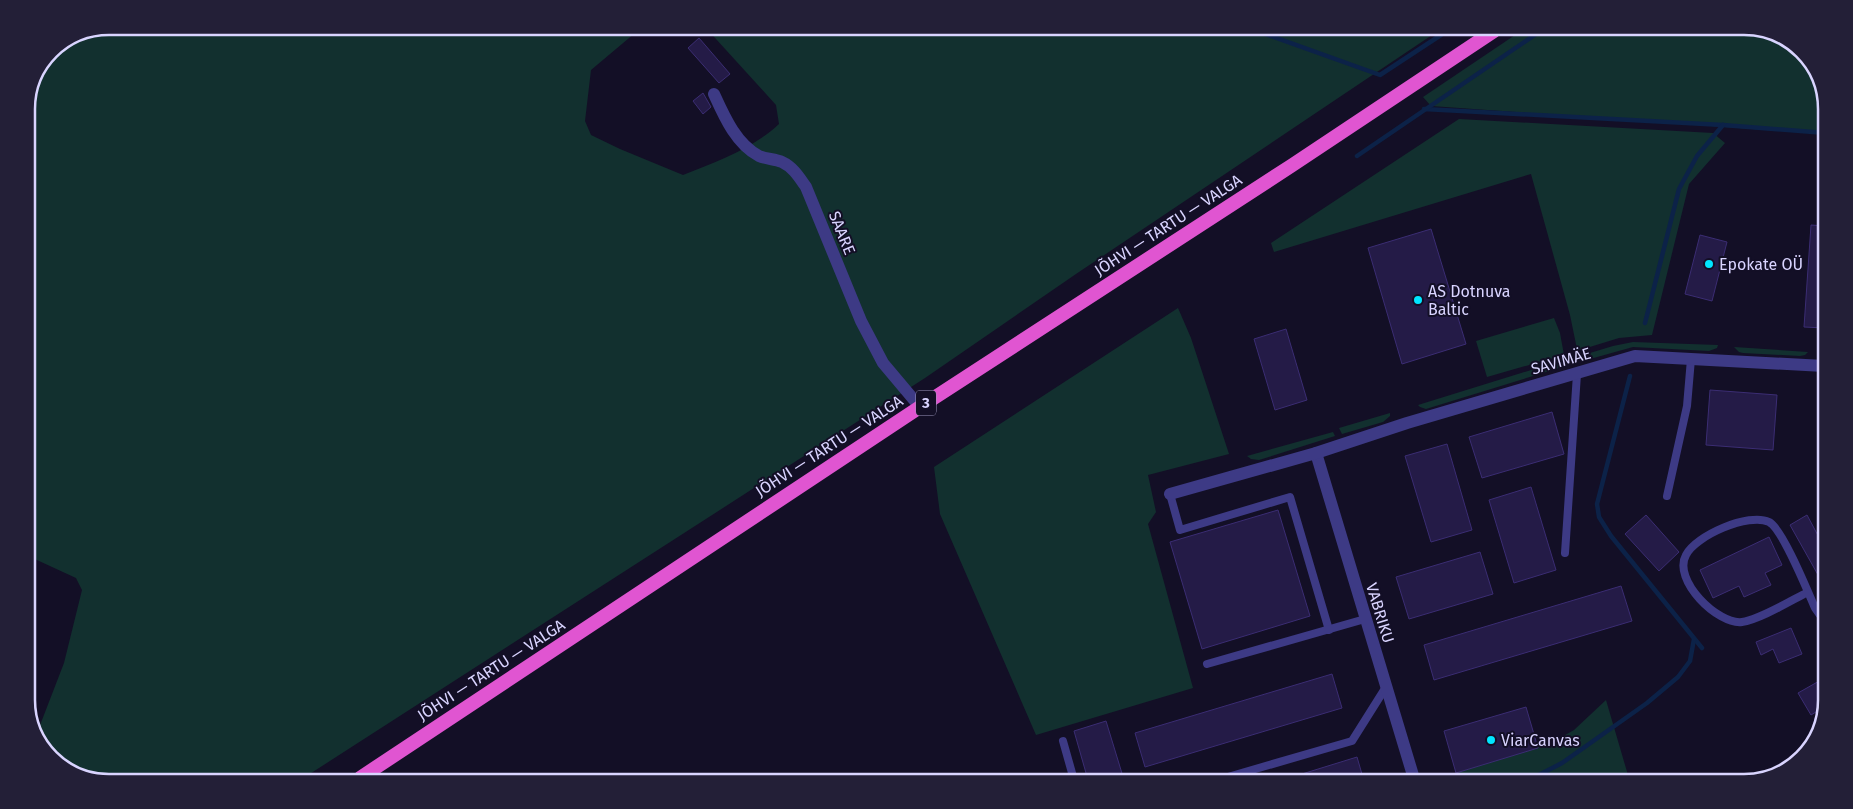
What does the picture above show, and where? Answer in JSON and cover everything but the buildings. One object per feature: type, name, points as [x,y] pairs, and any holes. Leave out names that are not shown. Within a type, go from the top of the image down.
[{"type":"highway","name":"JÕHVI — TARTU — VALGA","points":[[366,774],[920,407],[1292,166],[1488,35]]},
{"type":"street","name":"SAARE","points":[[714,94],[724,117],[745,147],[760,157],[782,162],[794,170],[806,187],[861,322],[883,363],[920,407]]},
{"type":"street","name":"SAVIMÄE","points":[[1170,494],[1316,453],[1406,423],[1635,356],[1818,366]]},
{"type":"street","name":"VABRIKU","points":[[1316,453],[1413,774]]},
{"type":"lane","points":[[1667,496],[1687,406],[1691,359]]},
{"type":"lane","points":[[1565,553],[1576,374]]},
{"type":"lane","points":[[1170,494],[1180,530],[1290,497],[1329,630]]},
{"type":"lane","points":[[1808,592],[1766,613],[1741,622],[1722,616],[1702,603],[1688,584],[1684,569],[1686,555],[1703,538],[1730,524],[1752,519],[1770,522],[1782,536],[1818,611]]},
{"type":"lane","points":[[1207,664],[1366,620]]},
{"type":"lane","points":[[1238,774],[1352,741],[1386,687]]},
{"type":"lane","points":[[1063,741],[1072,774]]},
{"type":"green space","points":[[109,35],[633,35],[591,70],[585,121],[591,135],[683,175],[722,159],[758,141],[779,124],[776,105],[712,35],[1432,35],[1076,274],[925,378],[310,774],[109,774],[94,773],[64,759],[47,741],[40,726],[64,663],[82,590],[76,578],[35,559],[35,104],[43,76],[50,64],[60,53],[85,39]]},
{"type":"green space","points":[[1515,35],[1759,36],[1789,50],[1803,64],[1817,94],[1818,133],[1431,106],[1423,97]]},
{"type":"green space","points":[[1459,119],[1713,133],[1725,143],[1689,184],[1652,335],[1619,338],[1580,350],[1577,349],[1570,315],[1531,174],[1274,252],[1271,243]]},
{"type":"green space","points":[[1178,308],[1191,338],[1229,454],[1148,475],[1156,512],[1148,524],[1193,688],[1036,735],[940,514],[934,467]]},
{"type":"green space","points":[[1554,318],[1560,333],[1564,355],[1487,377],[1476,341]]},
{"type":"green space","points":[[1633,342],[1718,345],[1717,348],[1709,351],[1633,347],[1590,359],[1584,359],[1580,356]]},
{"type":"green space","points":[[1734,347],[1808,352],[1800,356],[1743,353]]},
{"type":"green space","points":[[1565,361],[1559,368],[1426,409],[1418,405],[1557,362]]},
{"type":"green space","points":[[1390,413],[1390,416],[1383,422],[1342,434],[1339,428]]},
{"type":"green space","points":[[1333,432],[1335,436],[1259,460],[1251,459],[1247,456]]},
{"type":"green space","points":[[1606,700],[1628,774],[1456,773],[1551,743],[1574,730]]},
{"type":"waterway","points":[[1268,35],[1380,75],[1441,35]]},
{"type":"waterway","points":[[1357,156],[1535,35]]},
{"type":"waterway","points":[[1424,109],[1723,125],[1818,132]]},
{"type":"waterway","points":[[1645,323],[1679,189],[1697,156],[1723,125]]},
{"type":"waterway","points":[[1630,376],[1597,504],[1599,517],[1611,536],[1702,648]]},
{"type":"waterway","points":[[1541,774],[1562,763],[1647,703],[1678,677],[1690,661],[1694,639]]},
{"type":"place","name":"Epokate OÜ","points":[[1709,264]]},
{"type":"place","name":"AS Dotnuva Baltic","points":[[1418,300]]},
{"type":"place","name":"ViarCanvas","points":[[1491,740]]}]
